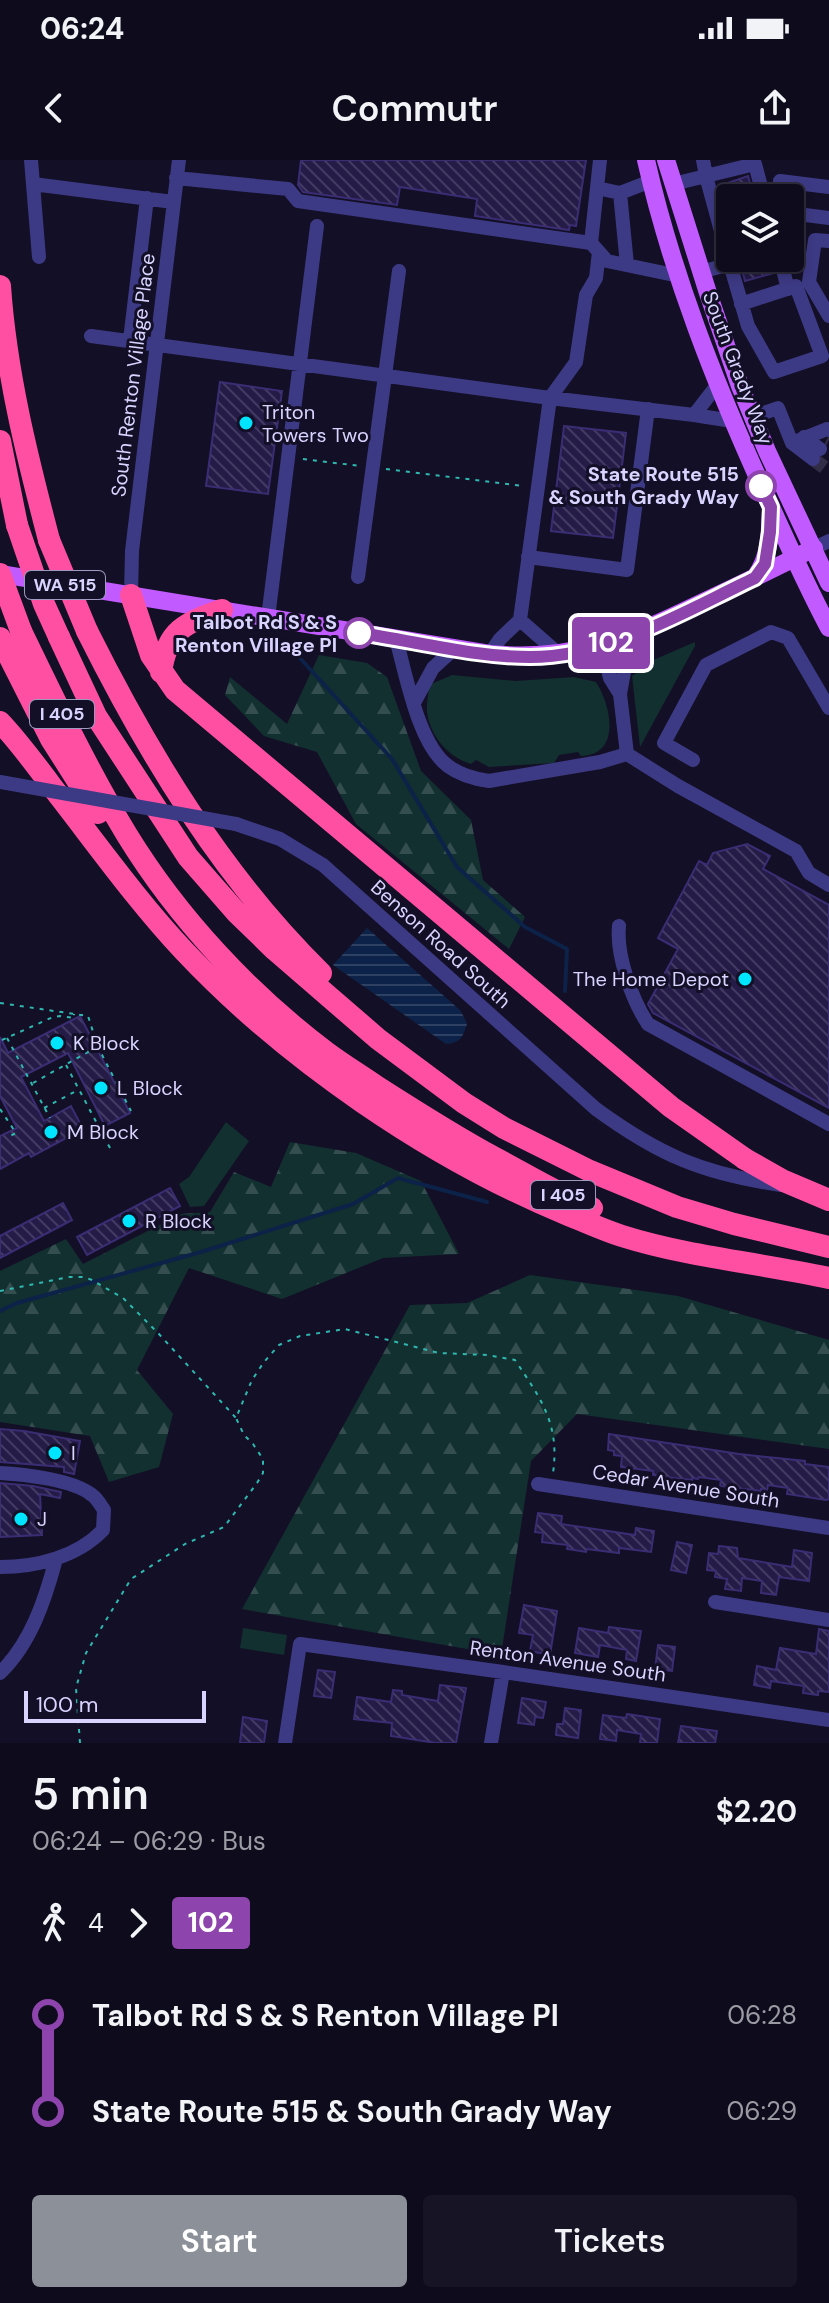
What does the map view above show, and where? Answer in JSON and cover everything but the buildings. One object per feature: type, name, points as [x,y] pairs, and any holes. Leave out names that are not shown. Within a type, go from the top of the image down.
[{"type":"highway","points":[[0,286],[16,409],[49,540],[112,683],[173,786],[212,844],[262,909],[325,976],[419,1056],[464,1103]]},
{"type":"highway","points":[[0,441],[17,525]]},
{"type":"highway","points":[[0,488],[17,525]]},
{"type":"highway","name":"I 405","points":[[17,525],[44,604],[96,716],[167,826],[188,857],[236,912],[314,985],[378,1039],[464,1103],[504,1128],[568,1160],[677,1207],[829,1247]]},
{"type":"highway","name":"I 405","points":[[0,574],[10,634],[126,834],[195,927],[266,1003],[327,1053],[419,1114],[566,1197],[681,1242],[829,1278]]},
{"type":"highway","points":[[131,595],[151,655],[175,690],[671,1107],[745,1159],[784,1181],[829,1200]]},
{"type":"highway","points":[[161,672],[165,652],[175,633],[195,620],[222,610]]},
{"type":"highway","points":[[0,722],[146,909],[185,952],[229,997],[338,1084],[454,1159],[528,1198],[620,1236],[671,1249],[776,1266]]},
{"type":"main road","name":"South Grady Way","points":[[646,160],[679,276],[718,384],[794,558],[829,628]]},
{"type":"main road","name":"South Grady Way","points":[[666,160],[752,417],[821,544],[829,583]]},
{"type":"main road","points":[[665,230],[677,235],[690,267],[701,272]]},
{"type":"main road","points":[[679,276],[695,288],[709,326],[721,330]]},
{"type":"main road","points":[[731,417],[752,417]]},
{"type":"main road","points":[[755,578],[765,564],[771,507]]},
{"type":"main road","name":"WA 515","points":[[0,574],[490,654],[532,657],[560,655],[621,640],[821,544]]},
{"type":"street","points":[[31,160],[39,257]]},
{"type":"street","name":"South Renton Village Place","points":[[131,595],[132,551],[179,160]]},
{"type":"street","points":[[490,654],[500,639],[520,620],[550,398],[576,362],[586,295],[596,278],[600,160]]},
{"type":"street","points":[[703,160],[716,213]]},
{"type":"street","points":[[673,184],[736,164],[755,164],[760,184]]},
{"type":"street","points":[[176,178],[288,189],[298,201],[595,248],[607,261],[679,276]]},
{"type":"street","points":[[597,188],[620,193],[651,181]]},
{"type":"street","points":[[780,181],[829,187]]},
{"type":"street","points":[[33,184],[173,202]]},
{"type":"street","points":[[620,193],[627,265]]},
{"type":"street","points":[[130,340],[147,198]]},
{"type":"street","points":[[804,215],[829,218]]},
{"type":"street","points":[[268,618],[317,226]]},
{"type":"street","points":[[829,241],[815,240],[809,282],[829,316]]},
{"type":"street","points":[[701,272],[716,268]]},
{"type":"street","points":[[358,577],[399,271]]},
{"type":"street","points":[[732,272],[741,304],[748,326],[774,372],[822,356],[796,286],[741,304]]},
{"type":"street","points":[[784,272],[788,289]]},
{"type":"street","points":[[91,336],[550,398],[731,417]]},
{"type":"street","points":[[694,415],[718,384]]},
{"type":"street","points":[[752,417],[778,408],[815,441]]},
{"type":"street","points":[[528,557],[627,570],[648,409]]},
{"type":"street","points":[[520,620],[560,655]]},
{"type":"street","points":[[693,760],[664,743],[706,665],[771,632],[788,638],[829,708]]},
{"type":"street","points":[[396,639],[421,728],[434,751],[448,766],[471,778],[489,781],[600,762],[627,754],[796,851],[809,873],[829,885]]},
{"type":"street","points":[[621,640],[624,672],[620,694],[627,754]]},
{"type":"street","points":[[602,645],[610,678],[620,694]]},
{"type":"street","points":[[414,703],[433,668],[455,648]]},
{"type":"street","name":"Benson Road South","points":[[0,782],[236,824],[280,839],[323,865],[596,1109],[627,1132],[685,1163],[724,1175],[829,1190]]},
{"type":"street","points":[[619,926],[617,942],[638,1009],[648,1024],[829,1124]]},
{"type":"street","points":[[0,1473],[69,1484],[92,1494],[104,1510],[103,1530],[92,1541],[56,1559],[0,1567]]},
{"type":"street","name":"Cedar Avenue South","points":[[544,1485],[829,1528]]},
{"type":"street","points":[[0,1673],[20,1649],[33,1624],[56,1559]]},
{"type":"street","points":[[715,1602],[829,1620]]},
{"type":"street","name":"Renton Avenue South","points":[[285,1743],[300,1644],[829,1720]]},
{"type":"street","points":[[491,1743],[503,1672]]},
{"type":"path","points":[[288,457],[538,488]]},
{"type":"path","points":[[0,1003],[88,1016],[98,1047],[131,1111]]},
{"type":"path","points":[[2,1040],[53,1017],[74,1018],[75,1013]]},
{"type":"path","points":[[7,1038],[50,1118]]},
{"type":"path","points":[[32,1084],[98,1047]]},
{"type":"path","points":[[66,1065],[110,1148]]},
{"type":"path","points":[[44,1108],[79,1089]]},
{"type":"path","points":[[0,1109],[16,1133],[6,1138]]},
{"type":"path","points":[[0,1291],[69,1277],[84,1277],[123,1298],[236,1418],[244,1435],[263,1459],[263,1473],[224,1527],[185,1544],[131,1579],[86,1653],[76,1688],[80,1743]]},
{"type":"path","points":[[236,1418],[252,1380],[264,1362],[279,1345],[300,1336],[345,1329],[439,1353],[487,1355],[515,1360],[536,1392],[554,1429],[555,1457],[544,1485]]},
{"type":"green space","points":[[695,642],[640,747],[632,676],[644,664]]},
{"type":"green space","points":[[319,655],[367,663],[387,677],[421,771],[471,820],[483,880],[525,917],[509,949],[356,824],[317,752],[264,736],[225,695],[230,677],[287,724]]},
{"type":"green space","points":[[452,675],[516,681],[574,677],[596,682],[609,715],[608,738],[603,747],[594,753],[559,755],[554,763],[489,767],[476,760],[471,764],[463,761],[448,751],[436,737],[427,712],[429,685]]},
{"type":"green space","points":[[226,1122],[249,1141],[204,1206],[190,1207],[179,1184],[189,1177]]},
{"type":"green space","points":[[290,1142],[356,1153],[421,1181],[459,1254],[383,1258],[282,1299],[189,1268],[137,1370],[173,1414],[159,1467],[109,1482],[90,1436],[0,1422],[0,1271],[66,1239],[83,1264],[181,1214],[210,1212],[234,1172],[271,1187]]},
{"type":"green space","points":[[530,1275],[678,1296],[829,1340],[829,1449],[577,1414],[531,1461],[501,1655],[242,1609],[410,1305],[467,1303]]},
{"type":"green space","points":[[243,1628],[287,1635],[284,1655],[240,1648]]},
{"type":"water","points":[[367,928],[461,1011],[467,1024],[458,1041],[446,1044],[333,965]]},
{"type":"waterway","points":[[298,656],[392,759],[457,867],[525,927],[567,949],[565,991]]},
{"type":"waterway","points":[[0,1311],[17,1303],[201,1252],[353,1204],[398,1178],[487,1202]]},
{"type":"tunnel","points":[[813,459],[829,471]]},
{"type":"bus line","name":"102","points":[[359,633],[490,654],[532,657],[582,651],[621,640],[755,578],[765,564],[770,532],[771,507],[761,486]]},
{"type":"place","name":"Triton Towers Two","points":[[246,423]]},
{"type":"place","name":"State Route 515 & South Grady Way","points":[[761,486]]},
{"type":"place","name":"Talbot Rd S & S Renton Village Pl","points":[[359,633]]},
{"type":"place","name":"The Home Depot","points":[[745,979]]},
{"type":"place","name":"K Block","points":[[57,1043]]},
{"type":"place","name":"L Block","points":[[101,1088]]},
{"type":"place","name":"M Block","points":[[51,1132]]},
{"type":"place","name":"R Block","points":[[129,1221]]},
{"type":"place","name":"I","points":[[55,1453]]},
{"type":"place","name":"J","points":[[21,1519]]}]
